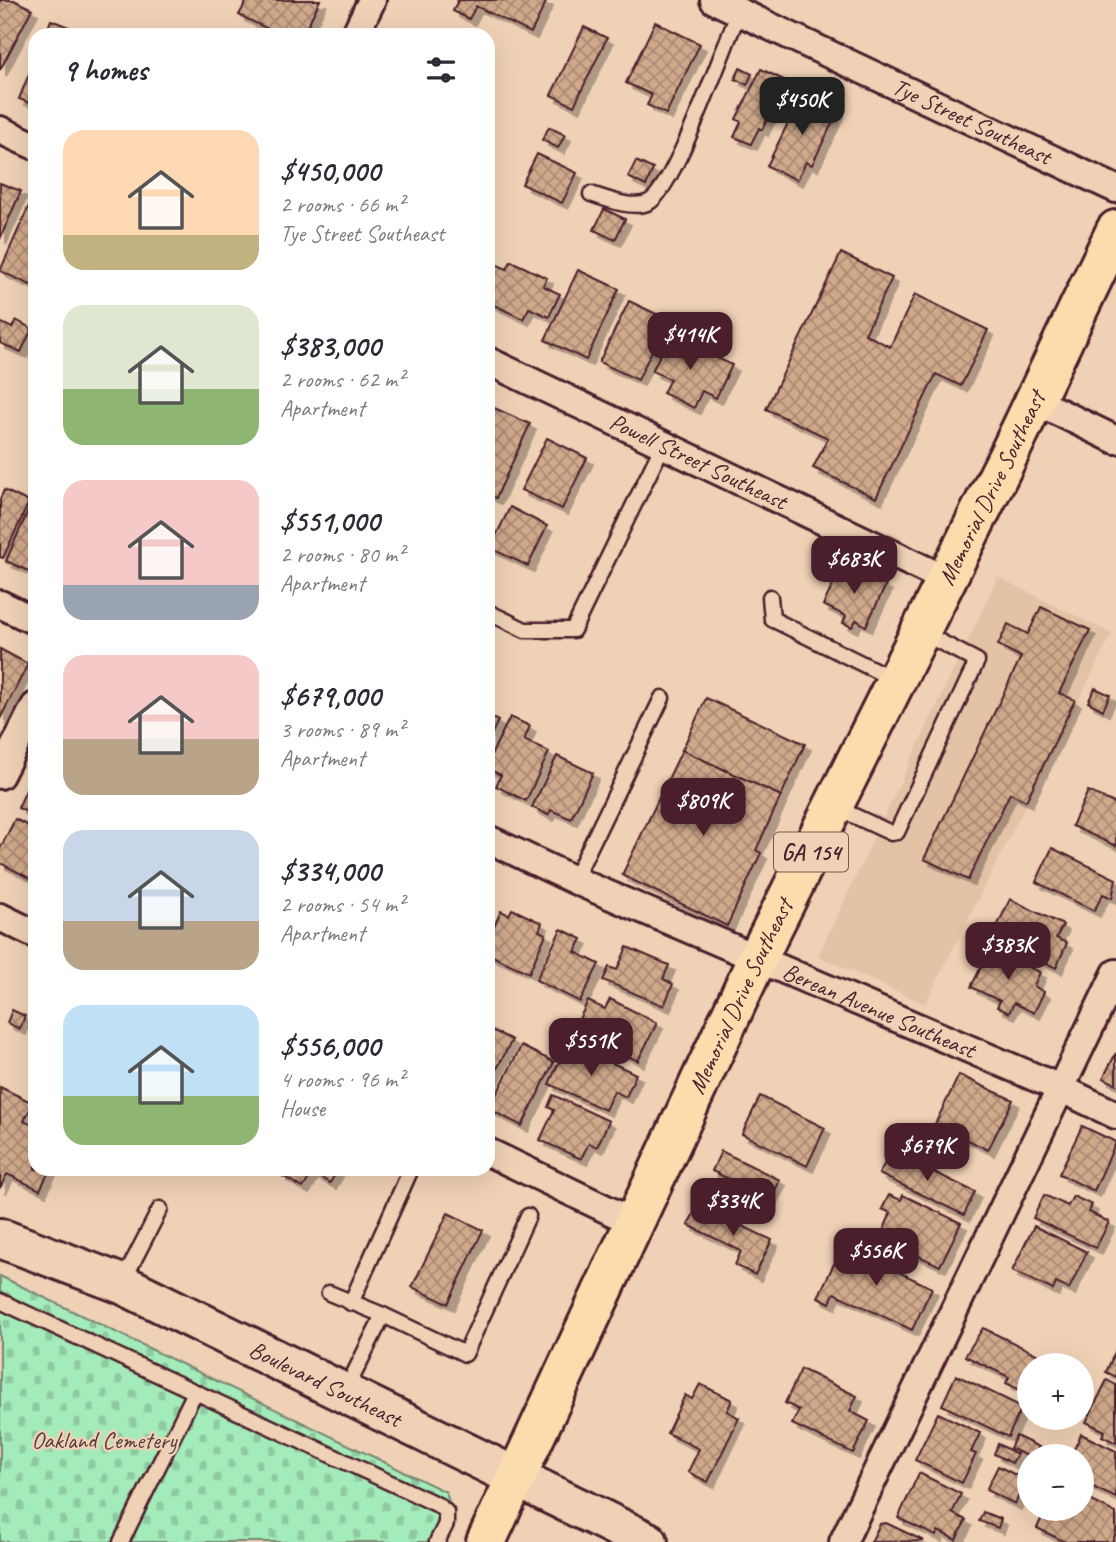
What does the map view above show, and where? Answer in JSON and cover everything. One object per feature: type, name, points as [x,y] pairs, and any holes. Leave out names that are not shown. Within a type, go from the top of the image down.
[{"type":"main road","name":"Memorial Drive Southeast","points":[[486,1542],[757,959],[947,580],[1116,230]]},
{"type":"main road","name":"Boulevard Southeast","points":[[0,1238],[122,1284],[648,1542]]},
{"type":"street","points":[[358,28],[372,0]]},
{"type":"street","name":"Tye Street Southeast","points":[[714,0],[1116,189]]},
{"type":"street","points":[[0,130],[28,143]]},
{"type":"street","name":"Powell Street Southeast","points":[[495,365],[947,580]]},
{"type":"street","points":[[1034,400],[1116,440]]},
{"type":"street","points":[[0,604],[28,618]]},
{"type":"street","points":[[0,775],[28,720]]},
{"type":"street","name":"Berean Avenue Southeast","points":[[495,842],[574,880],[1060,1088],[1116,1115]]},
{"type":"street","points":[[0,918],[28,931]]},
{"type":"street","points":[[843,1542],[1116,973]]},
{"type":"street","points":[[495,1155],[635,1223]]},
{"type":"lane","points":[[591,194],[639,205],[650,202],[660,193],[690,131],[739,12]]},
{"type":"lane","points":[[495,615],[525,630],[573,630],[663,445]]},
{"type":"lane","points":[[770,597],[772,619],[896,681]]},
{"type":"lane","points":[[834,806],[891,834],[897,832],[977,661],[921,631]]},
{"type":"lane","points":[[574,880],[662,698]]},
{"type":"lane","points":[[351,1303],[408,1176]]},
{"type":"lane","points":[[122,1284],[160,1209]]},
{"type":"lane","points":[[329,1293],[465,1354],[528,1216]]},
{"type":"lane","points":[[0,1301],[438,1505],[446,1512],[446,1524],[437,1542]]},
{"type":"lane","points":[[344,1394],[383,1315]]},
{"type":"lane","points":[[121,1542],[195,1392]]},
{"type":"shaded area","points":[[998,577],[1112,634],[925,1004],[818,956]]},
{"type":"green space","name":"Oakland Cemetery","points":[[0,1276],[446,1492],[454,1519],[443,1542],[0,1542]]},
{"type":"building","points":[[0,0],[14,0],[32,9],[0,70]]},
{"type":"building","points":[[247,0],[320,0],[306,28],[266,28],[239,15]]},
{"type":"building","points":[[458,0],[547,0],[531,33],[476,6],[469,19],[453,11]]},
{"type":"building","points":[[51,20],[71,28],[48,28]]},
{"type":"building","points":[[655,22],[700,44],[666,114],[647,105],[652,95],[626,83]]},
{"type":"building","points":[[584,27],[607,38],[574,106],[551,95]]},
{"type":"building","points":[[740,68],[752,74],[747,85],[735,79]]},
{"type":"building","points":[[761,69],[786,81],[762,130],[759,128],[751,144],[734,137],[741,122],[736,119]]},
{"type":"building","points":[[28,76],[28,102],[19,99]]},
{"type":"building","points":[[802,94],[838,111],[812,165],[806,162],[797,180],[767,166]]},
{"type":"building","points":[[549,127],[565,135],[558,148],[542,140]]},
{"type":"building","points":[[537,154],[577,173],[562,203],[522,184]]},
{"type":"building","points":[[636,161],[653,169],[646,186],[628,177]]},
{"type":"building","points":[[0,183],[21,191],[0,239]]},
{"type":"building","points":[[28,208],[28,284],[0,271]]},
{"type":"building","points":[[604,209],[625,219],[615,240],[594,230]]},
{"type":"building","points":[[841,253],[892,278],[865,334],[890,347],[915,294],[988,330],[961,386],[936,374],[876,498],[813,468],[828,438],[766,409]]},
{"type":"building","points":[[511,261],[547,278],[543,286],[560,294],[549,317],[529,308],[523,319],[495,305],[495,264],[507,269]]},
{"type":"building","points":[[578,270],[619,289],[586,360],[545,340]]},
{"type":"building","points":[[629,301],[667,319],[638,380],[599,362]]},
{"type":"building","points":[[16,320],[28,327],[28,337],[21,352],[0,343],[0,322],[12,328]]},
{"type":"building","points":[[670,335],[732,365],[716,398],[702,391],[694,408],[663,393],[670,379],[652,371]]},
{"type":"building","points":[[495,408],[530,424],[495,498]]},
{"type":"building","points":[[547,438],[587,458],[562,509],[521,490]]},
{"type":"building","points":[[4,490],[28,502],[3,558],[0,557],[0,499]]},
{"type":"building","points":[[510,507],[547,526],[528,566],[495,550],[495,538]]},
{"type":"building","points":[[28,511],[28,571],[6,561]]},
{"type":"building","points":[[843,564],[886,585],[866,626],[856,620],[852,627],[843,623],[846,616],[823,605]]},
{"type":"building","points":[[1041,607],[1090,630],[1059,693],[1075,700],[1026,801],[1010,793],[968,880],[924,859],[1021,657],[998,645],[1008,624],[1028,634]]},
{"type":"building","points":[[0,649],[28,664],[0,719]]},
{"type":"building","points":[[1095,688],[1110,695],[1103,710],[1088,702]]},
{"type":"building","points":[[706,698],[805,744],[781,796],[682,750]]},
{"type":"building","points":[[510,717],[530,726],[524,740],[549,752],[526,801],[496,786],[501,775],[495,772],[495,747]]},
{"type":"building","points":[[682,750],[781,796],[756,850],[761,853],[727,926],[622,875]]},
{"type":"building","points":[[557,756],[593,773],[571,819],[551,810],[548,815],[532,807]]},
{"type":"building","points":[[28,786],[28,813],[18,808]]},
{"type":"building","points":[[1088,791],[1116,804],[1116,846],[1072,826]]},
{"type":"building","points":[[15,819],[28,826],[28,877],[0,863],[0,849]]},
{"type":"building","points":[[1052,848],[1116,879],[1112,898],[1103,894],[1094,911],[1036,882]]},
{"type":"building","points":[[1010,899],[1063,925],[1056,938],[1067,943],[1056,968],[992,937]]},
{"type":"building","points":[[512,909],[542,923],[539,931],[546,934],[529,973],[495,957],[495,924],[501,911],[509,915]]},
{"type":"building","points":[[561,929],[582,939],[575,952],[599,964],[580,1002],[536,980]]},
{"type":"building","points":[[627,947],[669,965],[663,979],[673,984],[664,1006],[603,980],[609,967],[617,970]]},
{"type":"building","points":[[990,949],[1040,972],[1034,986],[1044,992],[1034,1013],[1014,1003],[1009,1013],[997,1007],[1000,1001],[971,987]]},
{"type":"building","points":[[610,999],[657,1023],[638,1061],[574,1029],[588,1001],[605,1009]]},
{"type":"building","points":[[12,1010],[25,1016],[20,1029],[7,1023]]},
{"type":"building","points":[[495,1032],[512,1040],[495,1073]]},
{"type":"building","points":[[521,1046],[554,1062],[522,1126],[495,1112],[495,1097]]},
{"type":"building","points":[[583,1049],[636,1074],[626,1097],[614,1091],[605,1110],[549,1084],[564,1051],[579,1058]]},
{"type":"building","points":[[1116,1053],[1116,1084],[1103,1078]]},
{"type":"building","points":[[959,1075],[1013,1100],[988,1150],[935,1124]]},
{"type":"building","points":[[0,1087],[28,1101],[28,1113],[24,1121],[28,1123],[28,1176],[47,1176],[40,1190],[7,1174],[0,1188]]},
{"type":"building","points":[[553,1095],[609,1121],[597,1147],[589,1143],[581,1159],[540,1140],[554,1110],[548,1107]]},
{"type":"building","points":[[760,1096],[825,1128],[807,1166],[742,1134]]},
{"type":"building","points":[[1082,1126],[1116,1142],[1094,1191],[1059,1174]]},
{"type":"building","points":[[721,1151],[780,1180],[771,1199],[712,1171]]},
{"type":"building","points":[[891,1151],[975,1192],[964,1215],[879,1174]]},
{"type":"building","points":[[283,1176],[310,1176],[303,1188]]},
{"type":"building","points":[[317,1176],[334,1176],[330,1183]]},
{"type":"building","points":[[889,1195],[901,1200],[903,1195],[961,1223],[940,1266],[880,1238],[891,1213],[882,1209]]},
{"type":"building","points":[[1044,1195],[1068,1206],[1073,1196],[1092,1205],[1089,1212],[1109,1222],[1096,1248],[1033,1218]]},
{"type":"building","points":[[698,1205],[772,1240],[755,1275],[735,1265],[741,1251],[688,1225]]},
{"type":"building","points":[[448,1213],[483,1230],[448,1304],[412,1287]]},
{"type":"building","points":[[1034,1226],[1087,1252],[1069,1289],[1056,1283],[1053,1290],[1012,1271]]},
{"type":"building","points":[[843,1245],[932,1288],[912,1330],[834,1293],[830,1303],[818,1297]]},
{"type":"building","points":[[983,1328],[1034,1353],[1017,1353],[1017,1388],[1006,1383],[1009,1377],[965,1356]]},
{"type":"building","points":[[1116,1350],[1116,1377],[1106,1372]]},
{"type":"building","points":[[801,1369],[857,1396],[850,1411],[869,1421],[853,1453],[792,1424],[799,1410],[785,1403]]},
{"type":"building","points":[[956,1375],[1017,1405],[1017,1418],[1008,1437],[942,1405]]},
{"type":"building","points":[[1107,1380],[1116,1385],[1116,1443],[1102,1436],[1105,1431],[1094,1426],[1094,1406]]},
{"type":"building","points":[[700,1384],[732,1400],[727,1411],[739,1418],[708,1482],[688,1472],[699,1449],[667,1433],[685,1395],[692,1399]]},
{"type":"building","points":[[938,1413],[980,1433],[971,1452],[976,1454],[962,1483],[915,1460]]},
{"type":"building","points":[[1081,1434],[1116,1451],[1116,1498],[1094,1488],[1094,1444],[1076,1444]]},
{"type":"building","points":[[1016,1436],[1033,1444],[1017,1444],[1017,1451],[1010,1448]]},
{"type":"building","points":[[998,1444],[1017,1454],[1012,1463],[994,1454]]},
{"type":"building","points":[[998,1466],[1017,1476],[1015,1504],[986,1490]]},
{"type":"building","points":[[919,1473],[961,1494],[952,1513],[966,1520],[956,1540],[938,1531],[936,1536],[898,1518]]},
{"type":"building","points":[[1094,1502],[1116,1513],[1116,1533],[1112,1542],[1065,1542],[1037,1528],[1040,1521],[1094,1521]]},
{"type":"building","points":[[983,1512],[1001,1519],[998,1528],[979,1521]]},
{"type":"building","points":[[886,1523],[924,1541],[871,1542],[880,1524]]}]
